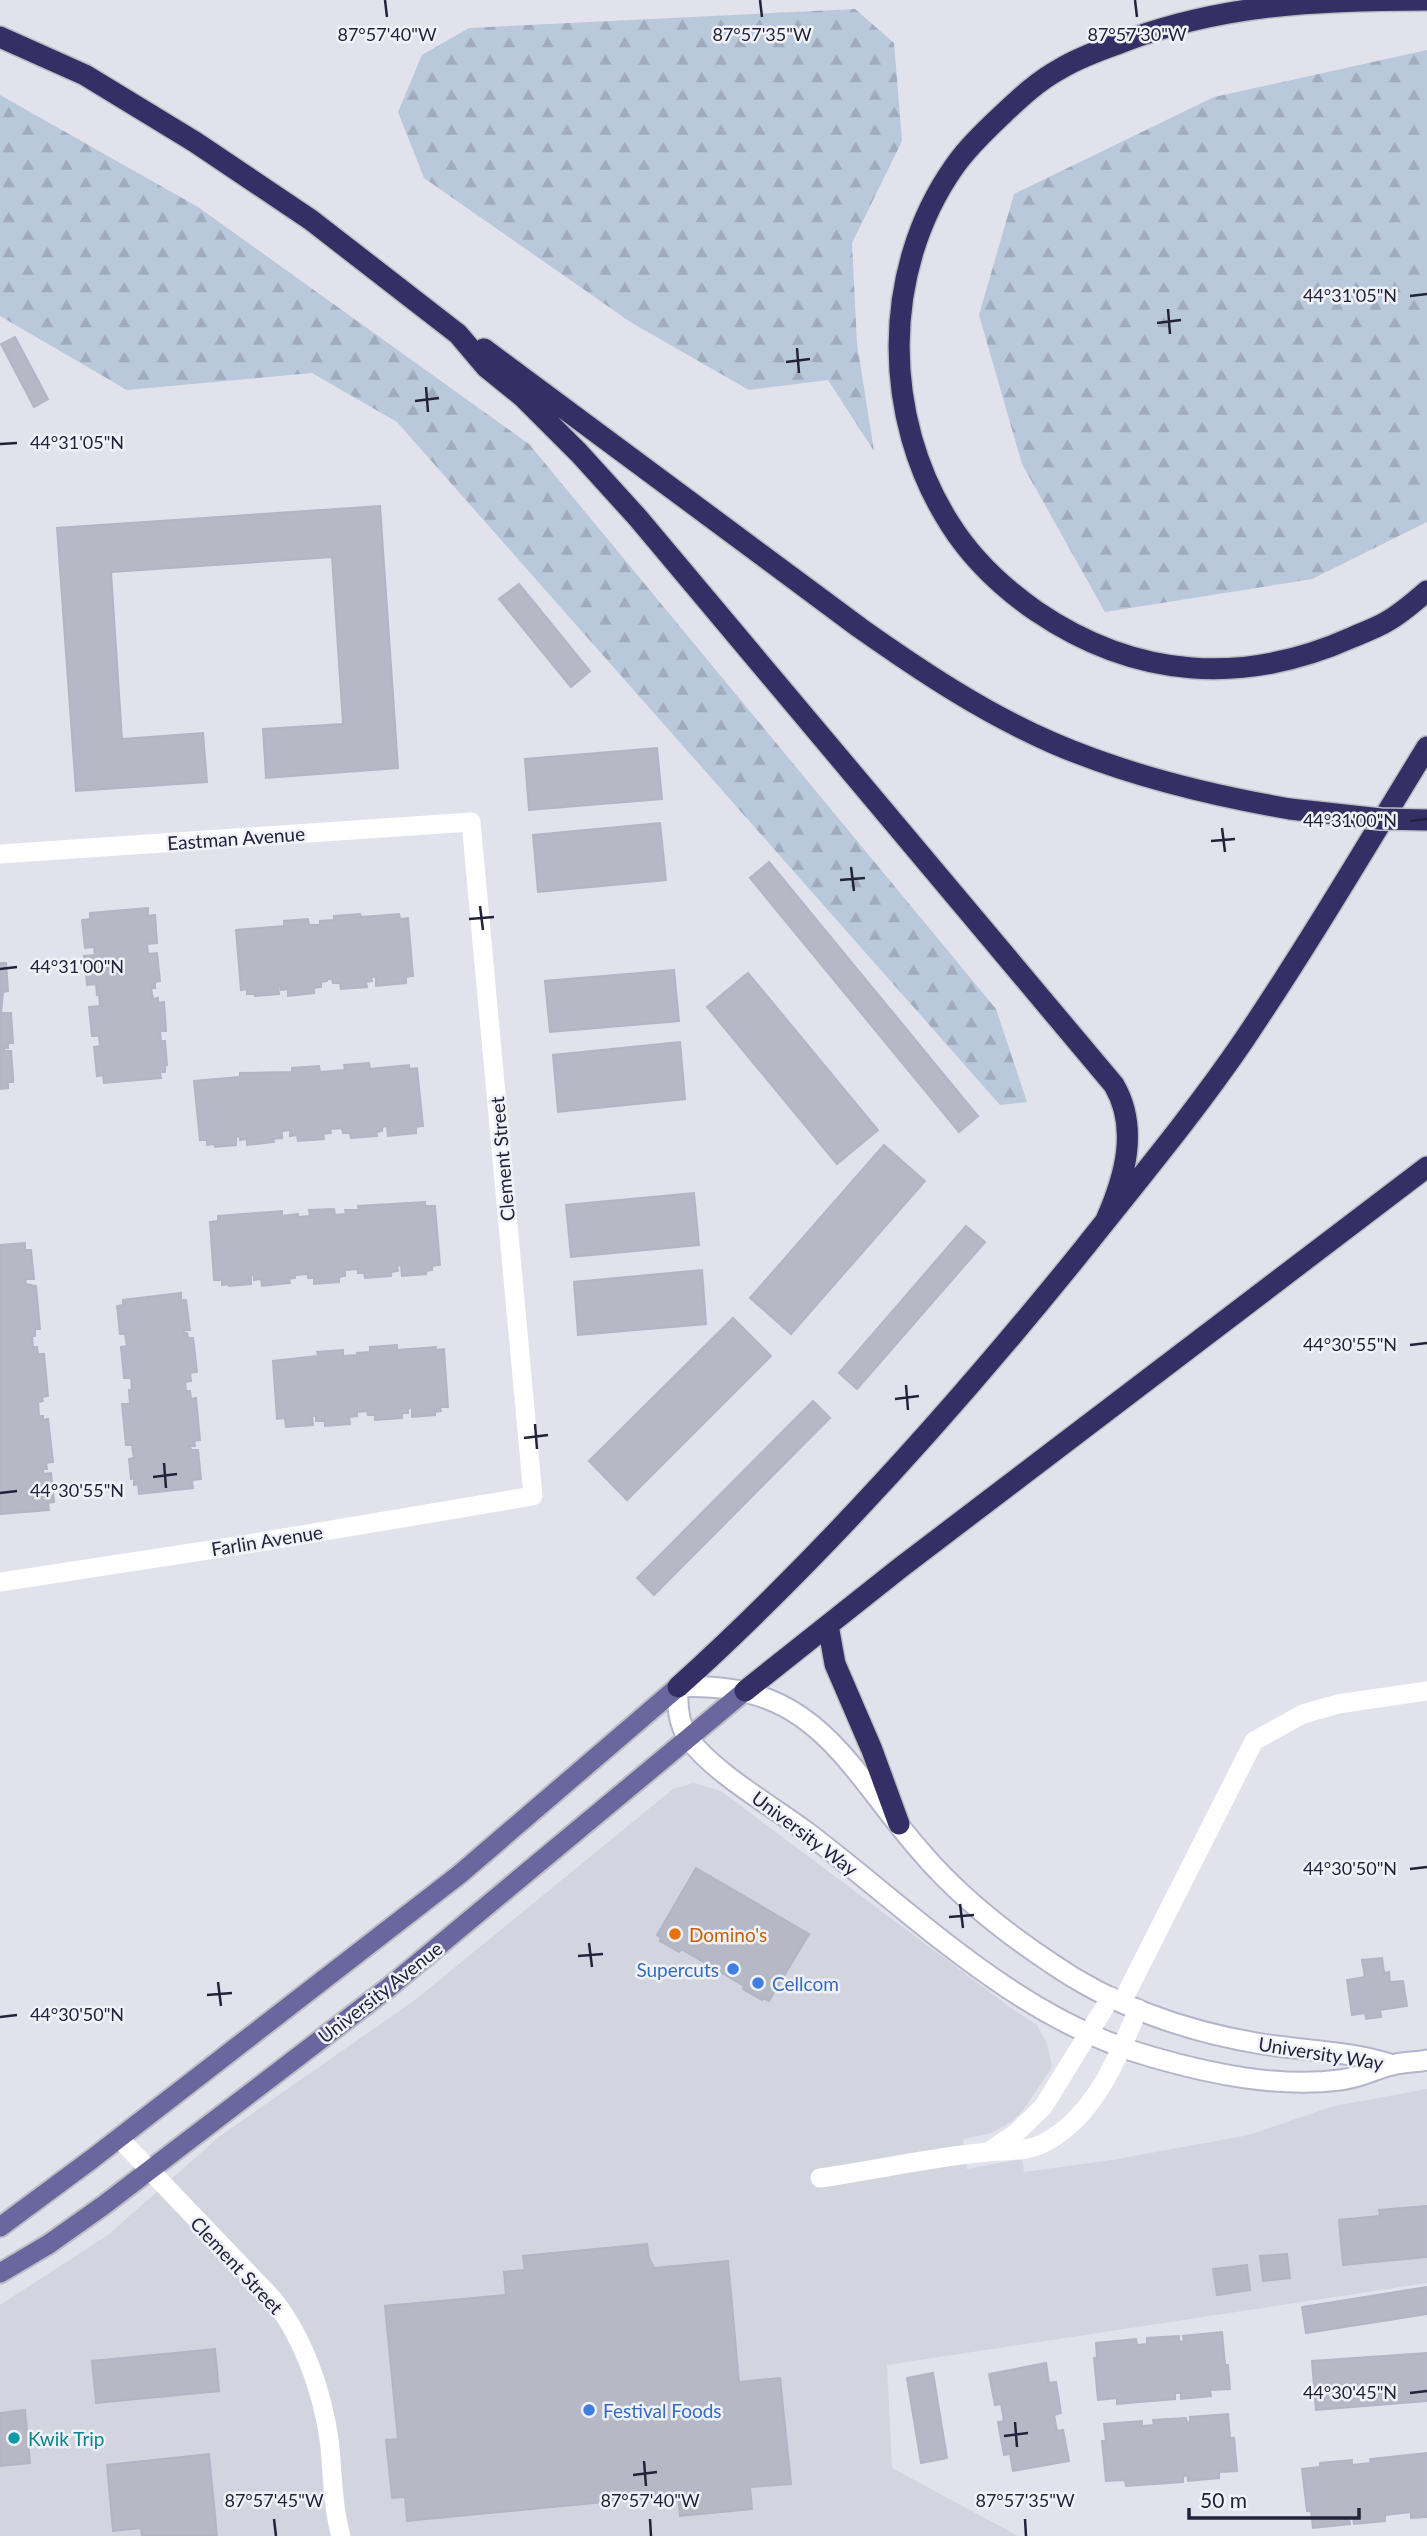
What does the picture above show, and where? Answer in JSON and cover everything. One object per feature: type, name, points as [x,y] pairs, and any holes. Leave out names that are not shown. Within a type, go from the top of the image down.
[{"type":"highway","points":[[1427,0],[1340,0],[1221,14],[1152,30],[1062,67],[1029,89],[990,126],[954,166],[934,200],[916,240],[904,281],[898,330],[900,381],[916,455],[950,524],[980,563],[1015,596],[1062,628],[1117,653],[1170,666],[1199,670],[1255,668],[1281,663],[1333,646],[1387,622],[1427,592]]},
{"type":"highway","points":[[0,37],[85,75],[195,142],[311,220],[458,334],[492,354],[914,666],[969,699],[1053,743],[1157,781],[1290,809],[1381,819],[1427,820]]},
{"type":"highway","points":[[458,334],[486,367],[523,397],[579,453],[638,518],[1108,1077],[1122,1100],[1128,1134],[1124,1171],[1106,1220]]},
{"type":"highway","points":[[678,1687],[800,1568],[933,1428],[1016,1333],[1180,1127],[1242,1043],[1301,953],[1427,747]]},
{"type":"highway","points":[[746,1691],[828,1625],[1424,1170]]},
{"type":"highway","points":[[828,1625],[835,1664],[872,1750],[899,1824]]},
{"type":"main road","points":[[0,2227],[460,1874],[678,1687]]},
{"type":"main road","name":"University Avenue","points":[[0,2273],[49,2244],[149,2171],[388,1988],[746,1691]]},
{"type":"street","name":"Eastman Avenue","points":[[0,854],[471,822]]},
{"type":"street","name":"Clement Street","points":[[471,822],[533,1496]]},
{"type":"street","name":"Farlin Avenue","points":[[0,1582],[533,1496]]},
{"type":"street","name":"University Way","points":[[678,1687],[746,1691],[787,1706],[826,1735],[843,1752],[943,1876],[995,1922],[1054,1966],[1124,2002],[1175,2023],[1226,2037],[1357,2056],[1393,2065]]},
{"type":"street","points":[[678,1687],[680,1720],[688,1738]]},
{"type":"street","points":[[988,2152],[1023,2127],[1042,2107],[1058,2085],[1087,2033],[1124,2002],[1254,1741],[1303,1714],[1338,1704],[1427,1691]]},
{"type":"street","name":"University Way","points":[[688,1738],[717,1766],[805,1830],[966,1957],[1030,2001],[1087,2033],[1122,2048],[1200,2069],[1295,2081],[1350,2079],[1393,2065]]},
{"type":"street","points":[[820,2178],[988,2152],[1020,2150],[1049,2140],[1096,2094],[1122,2048],[1124,2002]]},
{"type":"street","points":[[1393,2065],[1427,2060]]},
{"type":"street","name":"Clement Street","points":[[119,2138],[272,2298],[288,2321],[323,2405],[341,2536]]},
{"type":"shaded area","points":[[693,1783],[721,1791],[1037,2025],[1047,2043],[1052,2067],[1024,2109],[1011,2122],[991,2133],[963,2139],[967,2169],[1022,2159],[1024,2172],[1112,2160],[1249,2135],[1334,2106],[1427,2089],[1427,2283],[887,2365],[892,2468],[1018,2536],[0,2536],[0,2305],[108,2235],[220,2136],[415,2000],[673,1789]]},
{"type":"green space","points":[[855,9],[894,43],[902,141],[852,243],[857,344],[874,451],[828,380],[749,390],[632,323],[424,178],[398,112],[422,55],[469,28]]},
{"type":"green space","points":[[1427,50],[1427,522],[1312,579],[1105,612],[1022,464],[979,315],[1014,194],[1214,97]]},
{"type":"green space","points":[[0,95],[198,207],[529,444],[996,1009],[1027,1102],[1000,1105],[397,422],[312,373],[127,390],[0,316]]},
{"type":"building","points":[[15,337],[48,399],[34,407],[1,344]]},
{"type":"building","points":[[380,506],[398,768],[266,778],[263,729],[343,724],[332,557],[111,572],[122,739],[203,733],[207,782],[76,791],[57,528]]},
{"type":"building","points":[[519,584],[590,671],[571,687],[499,599]]},
{"type":"building","points":[[657,748],[662,799],[529,810],[525,759]]},
{"type":"building","points":[[660,823],[666,880],[538,892],[533,835]]},
{"type":"building","points":[[769,862],[978,1116],[959,1132],[750,878]]},
{"type":"building","points":[[148,908],[148,916],[155,915],[157,943],[147,944],[148,954],[157,953],[160,981],[155,982],[155,988],[151,988],[153,999],[158,998],[158,1003],[164,1002],[166,1031],[160,1031],[161,1041],[165,1041],[167,1065],[165,1072],[160,1072],[161,1078],[104,1083],[103,1075],[97,1076],[94,1047],[100,1046],[99,1036],[92,1036],[89,1007],[100,1006],[99,995],[96,984],[87,985],[84,956],[95,955],[94,947],[85,948],[82,920],[90,919],[90,913]]},
{"type":"building","points":[[360,914],[361,917],[399,914],[400,919],[408,918],[413,976],[406,977],[406,983],[376,986],[376,977],[371,977],[372,981],[366,982],[367,987],[341,989],[340,983],[327,979],[321,982],[321,987],[314,988],[314,993],[288,996],[288,989],[281,990],[280,985],[279,994],[255,996],[247,994],[247,989],[241,990],[236,930],[284,926],[284,921],[308,919],[309,925],[320,925],[320,921],[334,920],[334,916]]},
{"type":"building","points":[[0,963],[6,963],[8,991],[3,992],[1,1013],[11,1013],[13,1043],[8,1043],[8,1048],[4,1048],[4,1051],[11,1051],[13,1082],[8,1082],[8,1088],[0,1089]]},
{"type":"building","points":[[674,970],[679,1021],[550,1032],[545,981]]},
{"type":"building","points":[[748,973],[878,1130],[837,1164],[707,1007]]},
{"type":"building","points":[[680,1042],[685,1099],[558,1112],[553,1055]]},
{"type":"building","points":[[369,1063],[370,1069],[409,1065],[409,1069],[417,1068],[423,1126],[416,1127],[416,1133],[388,1136],[387,1126],[376,1132],[377,1136],[351,1138],[350,1133],[343,1133],[342,1128],[330,1129],[331,1133],[323,1134],[324,1139],[298,1141],[297,1135],[290,1136],[290,1130],[282,1131],[282,1138],[273,1139],[274,1142],[247,1145],[247,1139],[240,1140],[240,1136],[236,1137],[236,1145],[215,1147],[214,1144],[207,1145],[207,1140],[200,1140],[194,1081],[240,1077],[240,1073],[292,1072],[292,1068],[319,1066],[320,1072],[345,1070],[344,1065]]},
{"type":"building","points":[[884,1145],[925,1181],[791,1334],[750,1298]]},
{"type":"building","points":[[694,1193],[699,1245],[571,1257],[566,1205]]},
{"type":"building","points":[[425,1202],[425,1206],[435,1206],[440,1265],[432,1266],[432,1270],[426,1271],[426,1274],[402,1276],[401,1265],[397,1266],[398,1271],[391,1272],[391,1276],[365,1278],[364,1273],[358,1273],[358,1269],[345,1270],[345,1276],[339,1277],[339,1282],[314,1284],[314,1278],[308,1278],[308,1274],[295,1275],[295,1278],[289,1279],[290,1283],[262,1286],[261,1279],[254,1280],[254,1275],[251,1275],[251,1284],[229,1286],[222,1285],[222,1280],[214,1280],[210,1222],[218,1221],[218,1216],[282,1211],[282,1216],[298,1214],[298,1217],[310,1216],[309,1210],[334,1209],[335,1215],[346,1214],[345,1210],[359,1210],[358,1206]]},
{"type":"building","points":[[966,1226],[985,1242],[857,1389],[839,1373]]},
{"type":"building","points":[[25,1243],[25,1250],[31,1250],[34,1279],[25,1279],[26,1284],[36,1286],[40,1329],[35,1329],[35,1336],[32,1336],[33,1347],[37,1347],[38,1354],[44,1354],[48,1396],[42,1397],[43,1401],[38,1402],[39,1416],[43,1416],[43,1420],[48,1419],[53,1462],[46,1463],[47,1469],[43,1469],[43,1474],[51,1473],[54,1502],[48,1503],[49,1510],[0,1514],[0,1245]]},
{"type":"building","points":[[702,1270],[706,1324],[578,1335],[574,1282]]},
{"type":"building","points":[[181,1293],[181,1300],[186,1300],[190,1330],[184,1330],[184,1333],[187,1333],[188,1338],[193,1338],[197,1372],[190,1373],[191,1381],[185,1382],[191,1399],[196,1398],[200,1440],[194,1441],[195,1446],[190,1446],[191,1450],[198,1450],[201,1479],[192,1480],[193,1488],[139,1494],[138,1484],[134,1485],[134,1478],[131,1479],[129,1459],[134,1458],[132,1445],[126,1445],[122,1404],[130,1404],[129,1390],[132,1390],[131,1378],[124,1378],[121,1347],[127,1346],[125,1334],[120,1334],[117,1306],[123,1305],[123,1300]]},
{"type":"building","points":[[733,1318],[771,1356],[627,1500],[589,1461]]},
{"type":"building","points":[[397,1345],[397,1350],[436,1347],[436,1350],[444,1349],[448,1407],[440,1407],[441,1411],[435,1412],[435,1415],[412,1417],[412,1408],[408,1408],[408,1413],[402,1413],[402,1418],[375,1420],[375,1415],[368,1415],[367,1411],[357,1412],[357,1416],[349,1417],[350,1424],[325,1426],[325,1421],[316,1421],[316,1416],[312,1416],[313,1425],[286,1427],[285,1418],[277,1419],[273,1361],[343,1350],[343,1356],[357,1355],[370,1352],[370,1347]]},
{"type":"building","points":[[813,1401],[830,1418],[654,1595],[637,1578]]},
{"type":"building","points":[[696,1868],[809,1934],[769,2001],[743,1989],[744,1986],[681,1949],[679,1952],[660,1941],[661,1938],[657,1935]]},
{"type":"building","points":[[1382,1958],[1384,1973],[1389,1972],[1390,1982],[1403,1981],[1407,2006],[1380,2010],[1381,2017],[1366,2019],[1365,2013],[1352,2015],[1347,1980],[1365,1977],[1362,1960]]},
{"type":"building","points":[[1427,2206],[1427,2257],[1343,2265],[1339,2220],[1380,2216],[1379,2210]]},
{"type":"building","name":"Festival Foods","points":[[647,2244],[654,2268],[728,2261],[739,2382],[780,2378],[791,2484],[750,2487],[752,2509],[680,2516],[678,2495],[407,2521],[405,2497],[392,2498],[386,2440],[398,2439],[385,2306],[506,2295],[504,2272],[525,2270],[523,2256]]},
{"type":"building","points":[[1287,2254],[1290,2278],[1263,2281],[1260,2256]]},
{"type":"building","points":[[1247,2265],[1250,2290],[1217,2295],[1213,2269]]},
{"type":"building","points":[[1427,2287],[1427,2314],[1306,2333],[1302,2307]]},
{"type":"building","points":[[1222,2332],[1230,2389],[1210,2390],[1211,2396],[1181,2399],[1181,2393],[1175,2393],[1175,2399],[1117,2404],[1117,2398],[1098,2400],[1094,2358],[1097,2358],[1096,2343],[1136,2339],[1137,2345],[1147,2344],[1147,2338],[1179,2336],[1179,2342],[1184,2341],[1183,2336]]},
{"type":"building","points":[[215,2349],[219,2391],[96,2403],[92,2361]]},
{"type":"building","points":[[1427,2353],[1427,2401],[1316,2410],[1312,2361]]},
{"type":"building","points":[[1046,2363],[1049,2383],[1056,2382],[1061,2413],[1054,2415],[1057,2431],[1063,2430],[1069,2461],[1013,2471],[1010,2454],[1004,2455],[998,2422],[1004,2421],[1001,2404],[995,2405],[989,2374]]},
{"type":"building","points":[[933,2373],[947,2458],[921,2463],[907,2378]]},
{"type":"building","name":"Kwik Trip","points":[[25,2410],[30,2463],[0,2466],[0,2413]]},
{"type":"building","points":[[1228,2414],[1230,2438],[1234,2438],[1237,2471],[1219,2472],[1219,2478],[1188,2481],[1188,2476],[1183,2476],[1183,2482],[1126,2486],[1125,2480],[1106,2481],[1102,2441],[1106,2441],[1104,2424],[1142,2421],[1142,2426],[1154,2425],[1153,2420],[1186,2418],[1187,2423],[1190,2422],[1190,2417]]},
{"type":"building","points":[[1427,2453],[1427,2517],[1411,2518],[1411,2512],[1385,2515],[1385,2521],[1354,2524],[1353,2518],[1349,2518],[1350,2524],[1313,2528],[1311,2511],[1307,2511],[1302,2469],[1320,2467],[1320,2463],[1352,2460],[1352,2465],[1371,2463],[1370,2459]]},
{"type":"building","name":"Kwik Trip","points":[[209,2454],[217,2536],[142,2536],[141,2528],[113,2531],[107,2465]]},
{"type":"place","name":"Domino's","points":[[675,1934]]},
{"type":"place","name":"Supercuts","points":[[733,1969]]},
{"type":"place","name":"Cellcom","points":[[758,1983]]},
{"type":"place","name":"Festival Foods","points":[[589,2410]]},
{"type":"place","name":"Kwik Trip","points":[[14,2438]]}]
